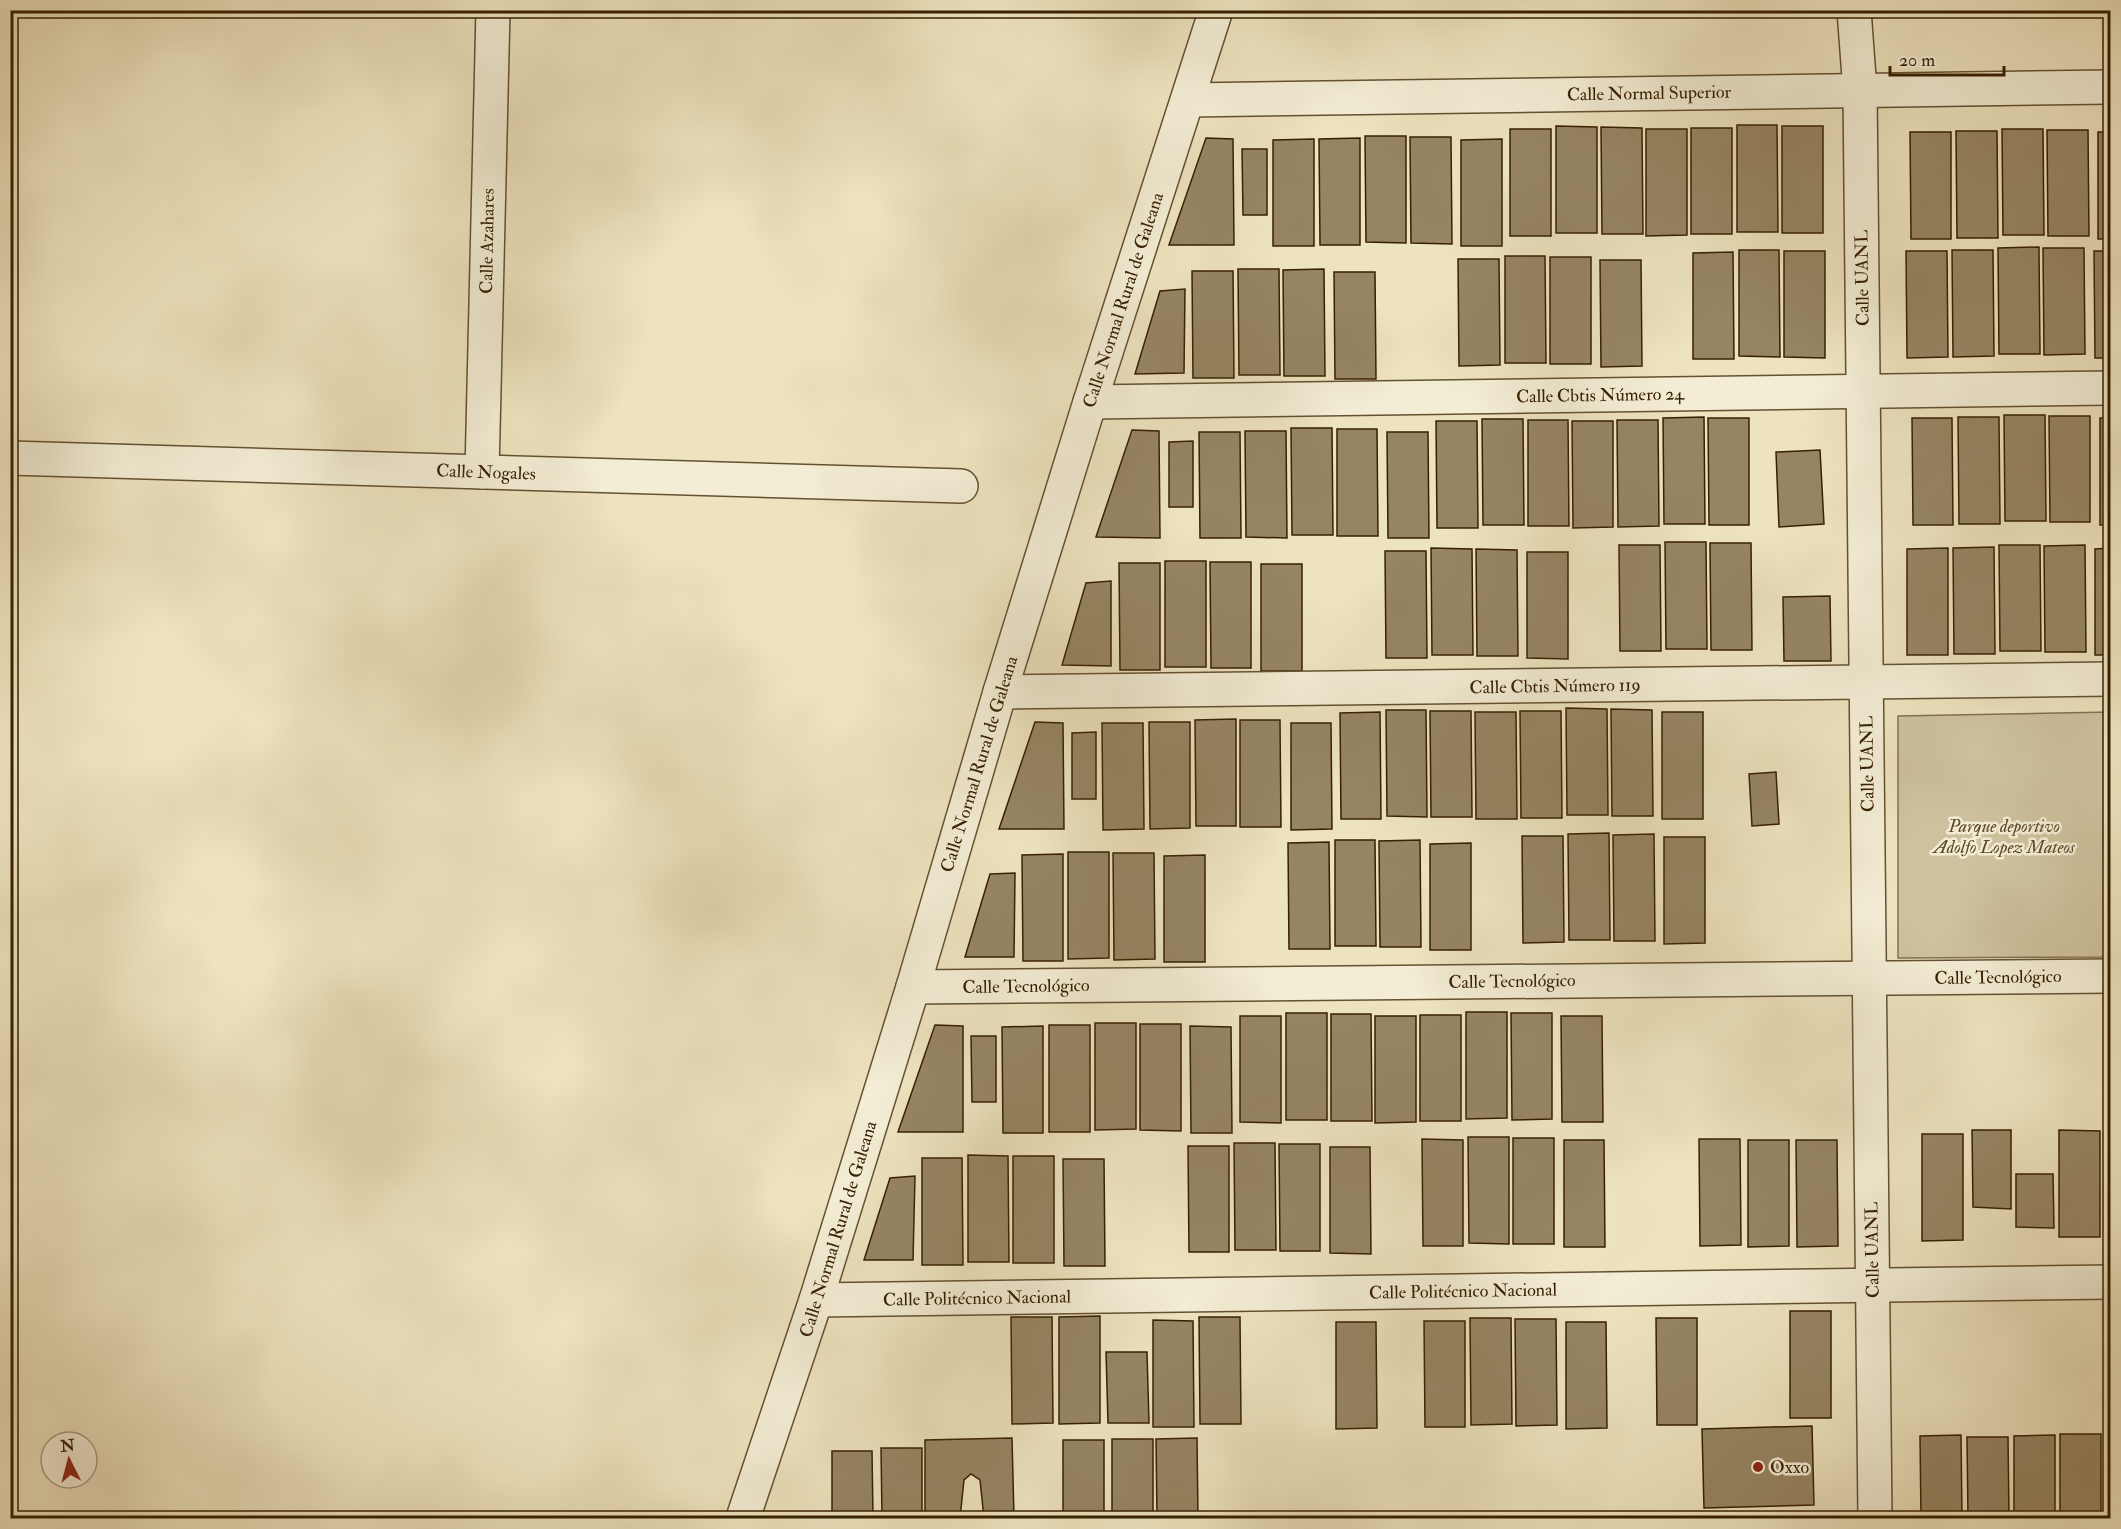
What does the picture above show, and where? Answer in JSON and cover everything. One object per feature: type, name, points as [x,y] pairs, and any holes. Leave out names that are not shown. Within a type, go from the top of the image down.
[{"type":"street","name":"Calle Azahares","points":[[482,472],[493,10]]},
{"type":"street","name":"Calle Normal Rural de Galeana","points":[[743,1518],[816,1300],[914,987],[1000,692],[1216,10]]},
{"type":"street","name":"Calle UANL","points":[[1854,10],[1860,91],[1875,1518]]},
{"type":"street","name":"Calle Normal Superior","points":[[1188,100],[2110,87]]},
{"type":"street","name":"Calle Cbtis Número 24","points":[[1090,402],[2110,388]]},
{"type":"street","name":"Calle Nogales","points":[[10,458],[962,486]]},
{"type":"street","name":"Calle Cbtis Número 119","points":[[1000,692],[2110,679]]},
{"type":"street","name":"Calle Tecnológico","points":[[914,987],[2110,976]]},
{"type":"street","name":"Calle Politécnico Nacional","points":[[816,1300],[2110,1282]]},
{"type":"green space","name":"Parque deportivo Adolfo Lopez Mateos","points":[[2110,712],[2110,957],[1898,958],[1898,716]]},
{"type":"building","points":[[1737,125],[1777,125],[1778,232],[1737,232]]},
{"type":"building","points":[[1556,126],[1597,127],[1597,233],[1556,233]]},
{"type":"building","points":[[1782,126],[1823,126],[1823,233],[1782,233]]},
{"type":"building","points":[[1601,127],[1642,128],[1643,234],[1602,234]]},
{"type":"building","points":[[1691,128],[1732,128],[1732,234],[1691,234]]},
{"type":"building","points":[[1510,129],[1551,129],[1551,236],[1510,236]]},
{"type":"building","points":[[1646,129],[1687,129],[1687,235],[1646,236]]},
{"type":"building","points":[[2002,129],[2043,129],[2044,235],[2003,235]]},
{"type":"building","points":[[2047,130],[2088,130],[2089,236],[2048,236]]},
{"type":"building","points":[[1956,131],[1997,131],[1998,238],[1957,238]]},
{"type":"building","points":[[1910,132],[1951,132],[1951,239],[1911,239]]},
{"type":"building","points":[[2098,132],[2110,132],[2110,239],[2098,239]]},
{"type":"building","points":[[1365,136],[1406,136],[1406,243],[1366,242]]},
{"type":"building","points":[[1410,137],[1451,137],[1452,244],[1411,243]]},
{"type":"building","points":[[1206,138],[1233,139],[1234,245],[1169,245]]},
{"type":"building","points":[[1360,138],[1360,245],[1320,245],[1319,139]]},
{"type":"building","points":[[1314,139],[1314,246],[1273,246],[1273,140]]},
{"type":"building","points":[[1502,139],[1502,246],[1461,246],[1461,140]]},
{"type":"building","points":[[1242,149],[1267,149],[1267,215],[1243,215]]},
{"type":"building","points":[[2039,247],[2040,354],[1999,354],[1998,248]]},
{"type":"building","points":[[2043,248],[2084,248],[2085,354],[2044,355]]},
{"type":"building","points":[[1739,250],[1779,250],[1780,357],[1739,356]]},
{"type":"building","points":[[1952,250],[1993,250],[1994,356],[1953,357]]},
{"type":"building","points":[[1784,251],[1825,251],[1825,358],[1784,357]]},
{"type":"building","points":[[1906,251],[1947,251],[1948,357],[1907,358]]},
{"type":"building","points":[[2094,251],[2110,251],[2110,358],[2095,358]]},
{"type":"building","points":[[1733,252],[1734,359],[1693,359],[1693,253]]},
{"type":"building","points":[[1505,256],[1545,256],[1546,363],[1505,363]]},
{"type":"building","points":[[1550,257],[1591,257],[1591,364],[1550,364]]},
{"type":"building","points":[[1458,259],[1499,259],[1500,365],[1459,366]]},
{"type":"building","points":[[1600,260],[1641,260],[1642,366],[1601,367]]},
{"type":"building","points":[[1238,269],[1279,269],[1280,375],[1239,375]]},
{"type":"building","points":[[1324,269],[1325,376],[1284,376],[1283,270]]},
{"type":"building","points":[[1192,271],[1233,271],[1234,378],[1193,378]]},
{"type":"building","points":[[1334,272],[1375,272],[1376,379],[1335,379]]},
{"type":"building","points":[[1185,289],[1184,373],[1135,374],[1160,291]]},
{"type":"building","points":[[2004,415],[2045,415],[2046,521],[2005,521]]},
{"type":"building","points":[[2049,416],[2090,416],[2090,522],[2050,522]]},
{"type":"building","points":[[1704,417],[1705,524],[1664,524],[1663,418]]},
{"type":"building","points":[[1958,417],[1999,417],[2000,524],[1959,524]]},
{"type":"building","points":[[1708,418],[1749,418],[1749,525],[1709,525]]},
{"type":"building","points":[[1912,418],[1952,418],[1953,525],[1913,525]]},
{"type":"building","points":[[2100,418],[2110,418],[2110,525],[2100,525]]},
{"type":"building","points":[[1482,419],[1523,419],[1524,525],[1483,525]]},
{"type":"building","points":[[1528,420],[1568,420],[1569,526],[1528,526]]},
{"type":"building","points":[[1617,420],[1658,420],[1659,526],[1618,527]]},
{"type":"building","points":[[1436,421],[1477,421],[1478,528],[1437,528]]},
{"type":"building","points":[[1572,421],[1613,421],[1613,527],[1573,528]]},
{"type":"building","points":[[1291,428],[1332,428],[1333,535],[1292,535]]},
{"type":"building","points":[[1337,429],[1377,429],[1378,536],[1337,536]]},
{"type":"building","points":[[1132,430],[1159,431],[1160,538],[1096,537]]},
{"type":"building","points":[[1245,431],[1286,431],[1287,538],[1246,537]]},
{"type":"building","points":[[1199,432],[1240,432],[1241,538],[1200,538]]},
{"type":"building","points":[[1387,432],[1428,432],[1429,538],[1388,538]]},
{"type":"building","points":[[1193,441],[1193,507],[1169,507],[1169,442]]},
{"type":"building","points":[[1820,450],[1824,524],[1779,527],[1776,452]]},
{"type":"building","points":[[1665,542],[1706,542],[1707,649],[1666,649]]},
{"type":"building","points":[[1710,543],[1751,543],[1752,650],[1711,650]]},
{"type":"building","points":[[1619,545],[1660,545],[1661,651],[1620,651]]},
{"type":"building","points":[[1999,545],[2040,545],[2041,651],[2000,651]]},
{"type":"building","points":[[2085,545],[2086,652],[2045,652],[2044,546]]},
{"type":"building","points":[[1994,547],[1995,654],[1954,654],[1953,548]]},
{"type":"building","points":[[1431,548],[1472,549],[1473,655],[1432,655]]},
{"type":"building","points":[[1948,548],[1948,655],[1907,655],[1907,549]]},
{"type":"building","points":[[2110,548],[2110,655],[2095,655],[2095,549]]},
{"type":"building","points":[[1476,549],[1517,550],[1518,656],[1477,656]]},
{"type":"building","points":[[1385,551],[1426,551],[1427,658],[1386,658]]},
{"type":"building","points":[[1527,552],[1568,552],[1568,659],[1527,658]]},
{"type":"building","points":[[1165,561],[1206,561],[1206,667],[1165,667]]},
{"type":"building","points":[[1210,562],[1251,562],[1251,668],[1211,668]]},
{"type":"building","points":[[1119,563],[1160,563],[1160,670],[1120,670]]},
{"type":"building","points":[[1261,564],[1302,564],[1302,671],[1261,671]]},
{"type":"building","points":[[1111,581],[1111,666],[1062,665],[1086,583]]},
{"type":"building","points":[[1830,596],[1831,661],[1784,661],[1783,597]]},
{"type":"building","points":[[1566,708],[1607,709],[1608,815],[1567,815]]},
{"type":"building","points":[[1611,709],[1652,710],[1653,816],[1612,816]]},
{"type":"building","points":[[1386,710],[1426,710],[1427,817],[1387,816]]},
{"type":"building","points":[[1430,711],[1471,711],[1472,817],[1431,817]]},
{"type":"building","points":[[1520,711],[1561,711],[1562,818],[1521,818]]},
{"type":"building","points":[[1380,712],[1381,819],[1341,819],[1340,713]]},
{"type":"building","points":[[1475,712],[1516,712],[1517,819],[1476,819]]},
{"type":"building","points":[[1662,712],[1703,712],[1703,819],[1662,819]]},
{"type":"building","points":[[1236,719],[1236,826],[1196,826],[1195,720]]},
{"type":"building","points":[[1240,720],[1280,720],[1281,827],[1240,827]]},
{"type":"building","points":[[1035,722],[1063,723],[1064,829],[999,829]]},
{"type":"building","points":[[1149,722],[1190,722],[1190,828],[1150,829]]},
{"type":"building","points":[[1102,723],[1143,723],[1144,829],[1103,830]]},
{"type":"building","points":[[1291,723],[1331,723],[1332,829],[1291,830]]},
{"type":"building","points":[[1096,732],[1096,799],[1072,799],[1072,733]]},
{"type":"building","points":[[1776,772],[1779,824],[1752,826],[1749,774]]},
{"type":"building","points":[[1609,833],[1610,940],[1569,940],[1568,834]]},
{"type":"building","points":[[1654,834],[1655,941],[1614,941],[1613,835]]},
{"type":"building","points":[[1522,836],[1563,836],[1564,942],[1523,943]]},
{"type":"building","points":[[1664,837],[1705,837],[1705,943],[1664,944]]},
{"type":"building","points":[[1335,840],[1375,840],[1376,946],[1335,946]]},
{"type":"building","points":[[1420,840],[1421,947],[1380,947],[1379,841]]},
{"type":"building","points":[[1329,842],[1330,949],[1289,949],[1288,843]]},
{"type":"building","points":[[1471,843],[1471,950],[1430,950],[1430,844]]},
{"type":"building","points":[[1068,852],[1109,852],[1109,958],[1068,959]]},
{"type":"building","points":[[1113,853],[1154,853],[1155,959],[1114,960]]},
{"type":"building","points":[[1063,854],[1063,961],[1023,961],[1022,855]]},
{"type":"building","points":[[1205,855],[1205,962],[1164,962],[1164,856]]},
{"type":"building","points":[[1015,873],[1014,957],[965,957],[990,874]]},
{"type":"building","points":[[1466,1012],[1507,1012],[1507,1118],[1466,1119]]},
{"type":"building","points":[[1286,1013],[1327,1013],[1327,1120],[1286,1120]]},
{"type":"building","points":[[1511,1013],[1552,1013],[1552,1119],[1512,1120]]},
{"type":"building","points":[[1331,1014],[1371,1014],[1372,1121],[1331,1121]]},
{"type":"building","points":[[1420,1015],[1461,1015],[1461,1121],[1420,1121]]},
{"type":"building","points":[[1240,1016],[1281,1016],[1281,1123],[1240,1122]]},
{"type":"building","points":[[1375,1016],[1416,1016],[1416,1122],[1375,1123]]},
{"type":"building","points":[[1561,1016],[1602,1016],[1603,1122],[1562,1122]]},
{"type":"building","points":[[1095,1023],[1136,1023],[1136,1129],[1095,1130]]},
{"type":"building","points":[[1140,1024],[1181,1024],[1181,1131],[1140,1130]]},
{"type":"building","points":[[935,1025],[963,1026],[963,1132],[898,1132]]},
{"type":"building","points":[[1049,1025],[1090,1025],[1090,1132],[1049,1132]]},
{"type":"building","points":[[1043,1026],[1043,1133],[1003,1133],[1002,1027]]},
{"type":"building","points":[[1190,1026],[1231,1027],[1232,1133],[1191,1133]]},
{"type":"building","points":[[971,1036],[996,1036],[996,1102],[972,1102]]},
{"type":"building","points":[[1972,1130],[2011,1130],[2011,1209],[1973,1207]]},
{"type":"building","points":[[2059,1130],[2100,1131],[2100,1237],[2059,1237]]},
{"type":"building","points":[[2104,1131],[2110,1131],[2110,1238],[2105,1238]]},
{"type":"building","points":[[1922,1134],[1963,1134],[1963,1240],[1922,1241]]},
{"type":"building","points":[[1468,1137],[1509,1137],[1509,1244],[1469,1243]]},
{"type":"building","points":[[1513,1138],[1554,1138],[1554,1244],[1513,1244]]},
{"type":"building","points":[[1422,1139],[1463,1140],[1463,1246],[1423,1246]]},
{"type":"building","points":[[1699,1139],[1740,1139],[1741,1245],[1700,1246]]},
{"type":"building","points":[[1564,1140],[1604,1140],[1605,1247],[1564,1247]]},
{"type":"building","points":[[1748,1140],[1789,1140],[1789,1246],[1748,1247]]},
{"type":"building","points":[[1796,1140],[1837,1140],[1838,1246],[1797,1247]]},
{"type":"building","points":[[1234,1143],[1275,1143],[1276,1250],[1235,1250]]},
{"type":"building","points":[[1279,1144],[1320,1144],[1320,1251],[1280,1251]]},
{"type":"building","points":[[1188,1146],[1229,1146],[1229,1252],[1189,1252]]},
{"type":"building","points":[[1330,1147],[1370,1147],[1371,1254],[1330,1253]]},
{"type":"building","points":[[968,1155],[1008,1156],[1009,1262],[968,1262]]},
{"type":"building","points":[[1013,1156],[1054,1156],[1054,1263],[1013,1263]]},
{"type":"building","points":[[922,1158],[962,1158],[963,1265],[922,1265]]},
{"type":"building","points":[[1063,1159],[1104,1159],[1105,1266],[1064,1266]]},
{"type":"building","points":[[2016,1174],[2053,1174],[2054,1228],[2016,1227]]},
{"type":"building","points":[[915,1176],[913,1260],[864,1260],[890,1178]]},
{"type":"building","points":[[1790,1311],[1831,1311],[1831,1418],[1790,1418]]},
{"type":"building","points":[[1100,1316],[1100,1423],[1059,1424],[1059,1317]]},
{"type":"building","points":[[1011,1317],[1052,1317],[1053,1423],[1012,1424]]},
{"type":"building","points":[[1199,1317],[1240,1317],[1241,1424],[1200,1424]]},
{"type":"building","points":[[1470,1318],[1511,1318],[1512,1424],[1471,1425]]},
{"type":"building","points":[[1656,1318],[1697,1318],[1697,1425],[1657,1425]]},
{"type":"building","points":[[1515,1319],[1556,1319],[1557,1425],[1516,1426]]},
{"type":"building","points":[[1153,1320],[1193,1321],[1194,1427],[1153,1427]]},
{"type":"building","points":[[1424,1321],[1465,1321],[1465,1427],[1425,1427]]},
{"type":"building","points":[[1336,1322],[1376,1322],[1377,1428],[1336,1429]]},
{"type":"building","points":[[1566,1322],[1606,1322],[1607,1428],[1566,1429]]},
{"type":"building","points":[[1106,1352],[1147,1352],[1149,1423],[1108,1423]]},
{"type":"building","name":"Oxxo","points":[[1812,1426],[1814,1505],[1704,1508],[1702,1429]]},
{"type":"building","points":[[2060,1434],[2101,1434],[2101,1518],[2060,1518]]},
{"type":"building","points":[[1961,1435],[1962,1518],[1921,1518],[1920,1436]]},
{"type":"building","points":[[2055,1435],[2055,1518],[2014,1518],[2014,1436]]},
{"type":"building","points":[[2107,1435],[2110,1435],[2110,1518],[2107,1518]]},
{"type":"building","points":[[1967,1437],[2008,1437],[2009,1518],[1968,1518]]},
{"type":"building","points":[[1012,1438],[1014,1518],[984,1518],[980,1480],[971,1474],[964,1480],[960,1518],[925,1518],[925,1440]]},
{"type":"building","points":[[1197,1438],[1198,1518],[1157,1518],[1156,1439]]},
{"type":"building","points":[[1112,1439],[1153,1439],[1153,1518],[1112,1518]]},
{"type":"building","points":[[1063,1440],[1104,1440],[1104,1518],[1063,1518]]},
{"type":"building","points":[[881,1448],[922,1448],[922,1518],[882,1518]]},
{"type":"building","points":[[832,1451],[872,1451],[873,1518],[832,1518]]},
{"type":"place","name":"Oxxo","points":[[1758,1467]]}]
